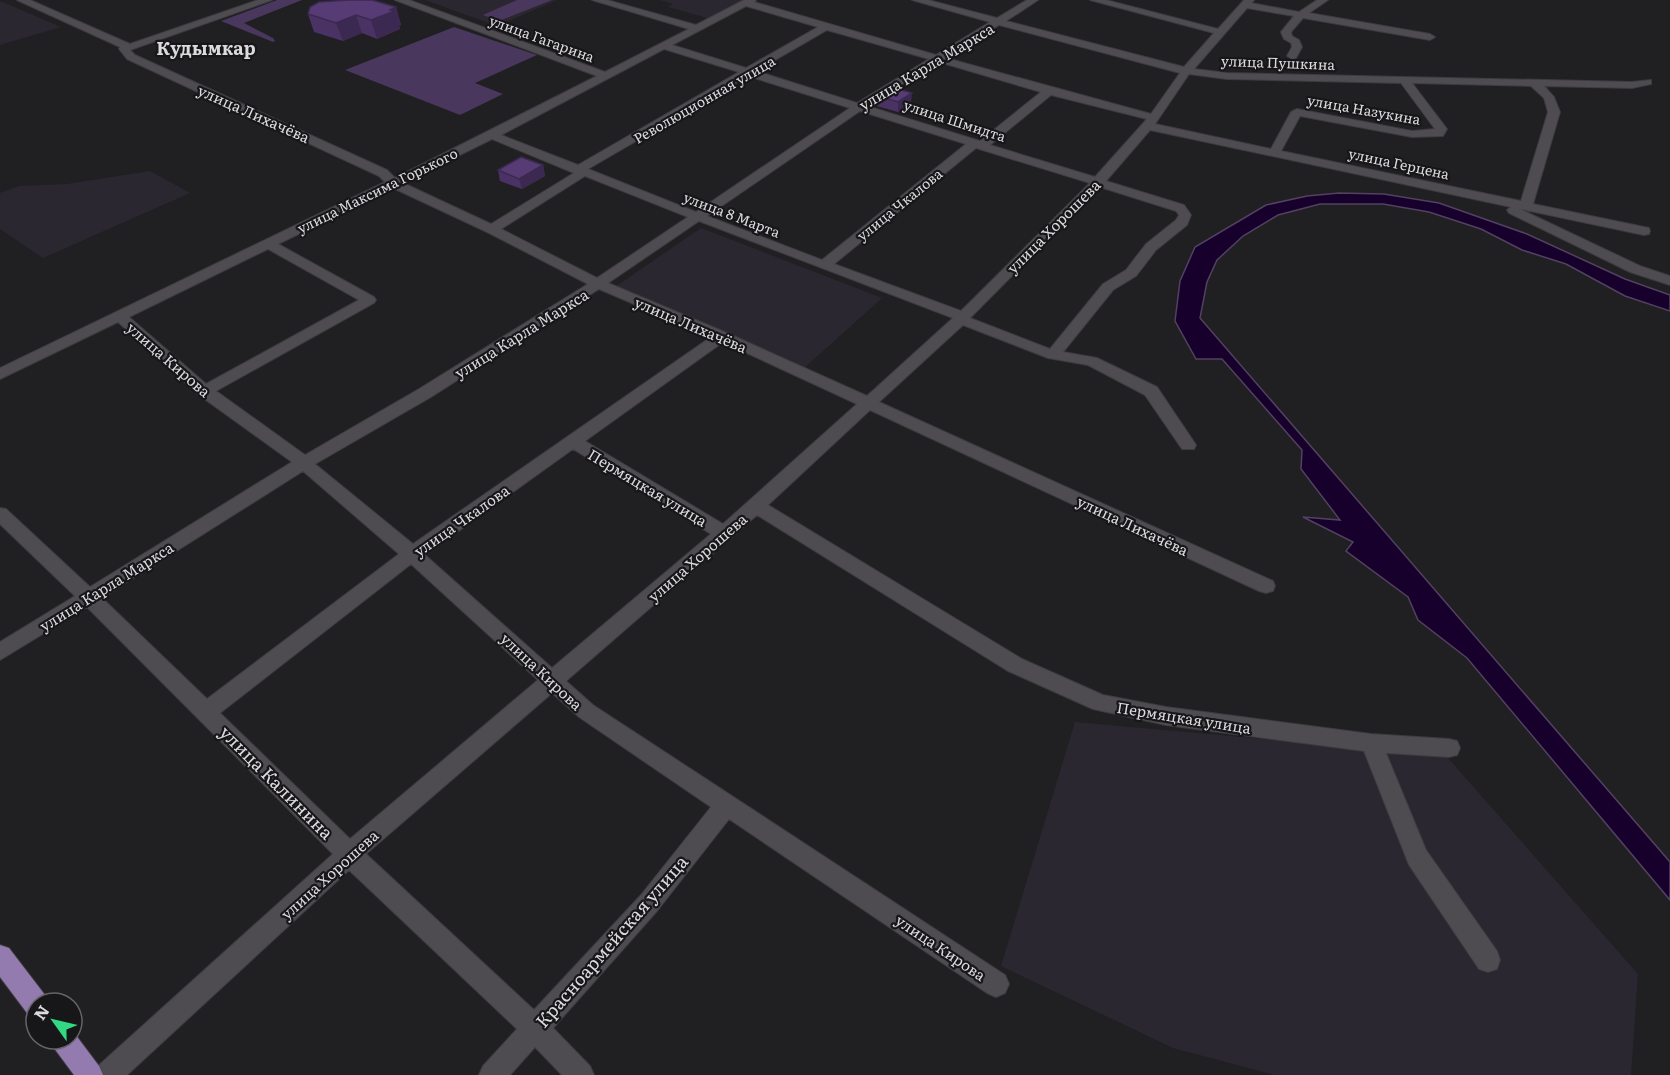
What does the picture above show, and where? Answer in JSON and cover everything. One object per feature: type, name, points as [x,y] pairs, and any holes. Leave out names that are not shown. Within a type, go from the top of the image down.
[{"type":"main road","points":[[0,957],[26,991]]},
{"type":"main road","points":[[72,1051],[90,1075]]},
{"type":"street","name":"улица Лихачёва","points":[[22,0],[126,48],[130,57],[383,173],[392,182],[424,199],[492,229],[598,284],[722,336],[1266,586]]},
{"type":"street","points":[[126,48],[267,0]]},
{"type":"street","name":"улица Гагарина","points":[[404,0],[607,76]]},
{"type":"street","points":[[597,0],[698,28]]},
{"type":"street","name":"улица Пушкина","points":[[917,0],[1186,71],[1227,76],[1632,85],[1647,82]]},
{"type":"street","name":"улица Карла Маркса","points":[[0,652],[302,464],[425,393],[598,284],[860,106],[1033,0]]},
{"type":"street","points":[[1095,0],[1220,32]]},
{"type":"street","points":[[1292,56],[1297,47],[1296,42],[1287,37],[1286,32],[1300,15],[1323,0]]},
{"type":"street","name":"улица Максима Горького","points":[[0,374],[492,135],[748,1]]},
{"type":"street","name":"улица Герцена","points":[[748,1],[1150,122],[1275,152],[1644,231]]},
{"type":"street","points":[[1247,2],[1300,15],[1430,37]]},
{"type":"street","name":"улица Хорошева","points":[[107,1075],[349,854],[756,506],[962,318],[1098,182],[1150,122],[1186,71],[1247,2]]},
{"type":"street","name":"Революционная улица","points":[[492,229],[581,171],[828,26]]},
{"type":"street","name":"улица Шмидта","points":[[665,46],[1098,182]]},
{"type":"street","name":"улица Назукина","points":[[1275,152],[1297,112],[1412,134],[1439,134],[1441,129],[1404,80]]},
{"type":"street","points":[[1526,206],[1554,112],[1549,97],[1534,83]]},
{"type":"street","name":"улица Чкалова","points":[[824,265],[1049,91]]},
{"type":"street","name":"улица 8 Марта","points":[[492,135],[1053,355],[1092,361],[1151,392],[1188,445]]},
{"type":"street","points":[[1053,355],[1108,287],[1131,273],[1151,247],[1182,222],[1185,215],[1180,208],[1098,182]]},
{"type":"street","points":[[1496,199],[1503,206],[1635,269],[1670,281]]},
{"type":"street","points":[[205,391],[369,300],[268,244]]},
{"type":"street","name":"улица Кирова","points":[[120,316],[205,391],[288,450],[412,554],[586,711],[996,984]]},
{"type":"street","name":"улица Чкалова","points":[[207,711],[412,554],[722,336]]},
{"type":"street","name":"Пермяцкая улица","points":[[573,441],[724,533]]},
{"type":"street","name":"Пермяцкая улица","points":[[756,506],[1015,665],[1100,703],[1166,716],[1371,743],[1449,748]]},
{"type":"street","name":"улица Калинина","points":[[0,514],[89,595],[349,854],[536,1027],[581,1075]]},
{"type":"street","points":[[1371,743],[1417,857],[1488,960]]},
{"type":"street","name":"Красноармейская улица","points":[[492,1075],[649,903],[727,804]]},
{"type":"shaded area","points":[[277,0],[302,0],[244,23],[273,38],[275,41],[273,42],[221,21]]},
{"type":"shaded area","points":[[425,0],[557,0],[497,26]]},
{"type":"shaded area","points":[[517,0],[552,0],[499,21],[483,15]]},
{"type":"shaded area","points":[[660,0],[748,0],[711,19],[668,7],[673,4]]},
{"type":"shaded area","points":[[0,1],[61,27],[0,45]]},
{"type":"shaded area","points":[[454,27],[537,55],[475,83],[503,94],[460,115],[345,70]]},
{"type":"shaded area","points":[[150,171],[190,193],[43,258],[0,229],[0,193],[19,186],[67,184]]},
{"type":"shaded area","points":[[1339,193],[1384,194],[1439,203],[1527,234],[1625,279],[1670,295],[1670,311],[1625,296],[1566,264],[1522,250],[1481,229],[1429,212],[1383,204],[1320,204],[1278,215],[1243,236],[1217,260],[1207,282],[1200,318],[1670,862],[1670,900],[1467,658],[1418,620],[1408,597],[1346,551],[1353,542],[1303,517],[1340,520],[1301,469],[1302,450],[1222,359],[1196,359],[1175,321],[1180,281],[1195,247],[1266,205],[1307,196]]},
{"type":"shaded area","points":[[701,228],[882,298],[803,369],[615,287]]},
{"type":"shaded area","points":[[1075,722],[1397,751],[1441,750],[1638,974],[1631,1075],[1275,1075],[1173,1048],[1001,966]]},
{"type":"building","points":[[372,0],[396,7],[390,10],[395,11],[371,20],[356,15],[336,23],[308,14],[310,7],[319,2]]},
{"type":"building","points":[[888,86],[912,93],[898,102],[874,95]]},
{"type":"building","points":[[521,157],[543,165],[519,179],[498,170]]},
{"type":"district","name":"Кудымкар","points":[[206,47]]}]
